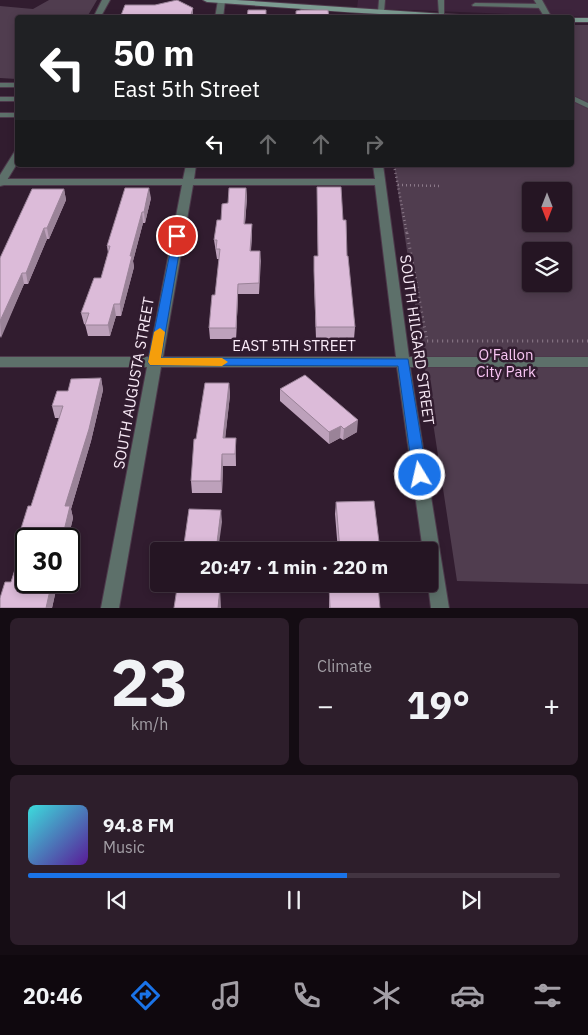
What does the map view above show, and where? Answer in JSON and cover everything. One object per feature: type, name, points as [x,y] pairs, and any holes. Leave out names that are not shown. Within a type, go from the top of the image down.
[{"type":"main road","points":[[207,0],[274,2],[356,14],[381,12],[442,15]]},
{"type":"main road","points":[[574,20],[588,20]]},
{"type":"street","points":[[98,15],[106,0]]},
{"type":"street","points":[[220,15],[222,1]]},
{"type":"street","points":[[540,3],[548,15]]},
{"type":"street","points":[[0,182],[15,158]]},
{"type":"street","name":"SOUTH AUGUSTA STREET","points":[[110,608],[191,167]]},
{"type":"street","name":"SOUTH HILGARD STREET","points":[[378,167],[403,362],[440,608]]},
{"type":"street","points":[[0,182],[380,182]]},
{"type":"street","name":"EAST 5TH STREET","points":[[0,362],[588,362]]},
{"type":"lane","points":[[381,12],[382,0]]},
{"type":"lane","points":[[440,0],[442,15]]},
{"type":"lane","points":[[475,15],[474,2],[540,3]]},
{"type":"lane","points":[[0,85],[15,85]]},
{"type":"lane","points":[[0,99],[15,100]]},
{"type":"lane","points":[[574,99],[588,106]]},
{"type":"lane","points":[[0,114],[13,114]]},
{"type":"path","points":[[394,167],[427,341],[588,341]]},
{"type":"path","points":[[398,185],[442,186]]},
{"type":"shaded area","points":[[358,0],[588,0],[588,17],[574,15],[357,8]]},
{"type":"green space","points":[[49,0],[97,0],[88,15],[15,15],[15,79],[0,78],[0,6],[33,9]]},
{"type":"green space","name":"O'Fallon City Park","points":[[574,25],[588,25],[588,584],[457,581],[394,167],[574,167]]},
{"type":"building","points":[[177,0],[193,8],[191,15],[121,15],[125,5],[155,5]]},
{"type":"building","points":[[248,10],[266,10],[266,15],[247,15]]},
{"type":"building","points":[[328,10],[329,15],[296,15],[296,11]]},
{"type":"building","points":[[317,187],[341,187],[343,220],[346,220],[347,256],[355,327],[316,327],[314,256],[318,256]]},
{"type":"building","points":[[125,188],[149,188],[144,212],[142,212],[130,256],[132,256],[120,304],[114,304],[108,325],[85,325],[89,313],[81,313],[94,278],[101,278],[110,246],[107,246]]},
{"type":"building","points":[[229,188],[246,188],[244,224],[252,224],[250,251],[260,251],[259,283],[238,284],[236,328],[209,328],[212,295],[215,295],[220,249],[216,249],[217,240],[214,240],[217,220],[221,220],[222,204],[228,203]]},
{"type":"building","points":[[32,189],[64,189],[47,228],[44,228],[26,273],[22,273],[0,321],[0,258]]},
{"type":"building","points":[[305,375],[358,420],[344,429],[341,426],[329,432],[280,389]]},
{"type":"building","points":[[101,378],[89,429],[65,506],[70,506],[65,528],[21,528],[28,506],[31,506],[63,406],[52,406],[57,391],[68,391],[71,379]]},
{"type":"building","points":[[205,383],[229,383],[223,438],[236,438],[235,454],[222,454],[221,481],[191,481],[194,439],[196,439]]},
{"type":"building","points":[[374,501],[379,542],[339,542],[336,502]]},
{"type":"building","points":[[189,509],[221,510],[217,542],[184,542]]},
{"type":"building","points":[[15,569],[15,593],[49,593],[46,608],[0,608],[0,598],[5,582],[11,582]]},
{"type":"building","points":[[176,592],[220,592],[218,608],[174,608]]},
{"type":"building","points":[[329,592],[379,592],[380,608],[330,608]]},
{"type":"slow traffic","points":[[160,332],[154,362],[222,362]]},
{"type":"route","points":[[177,236],[154,362],[403,362],[420,475]]}]
